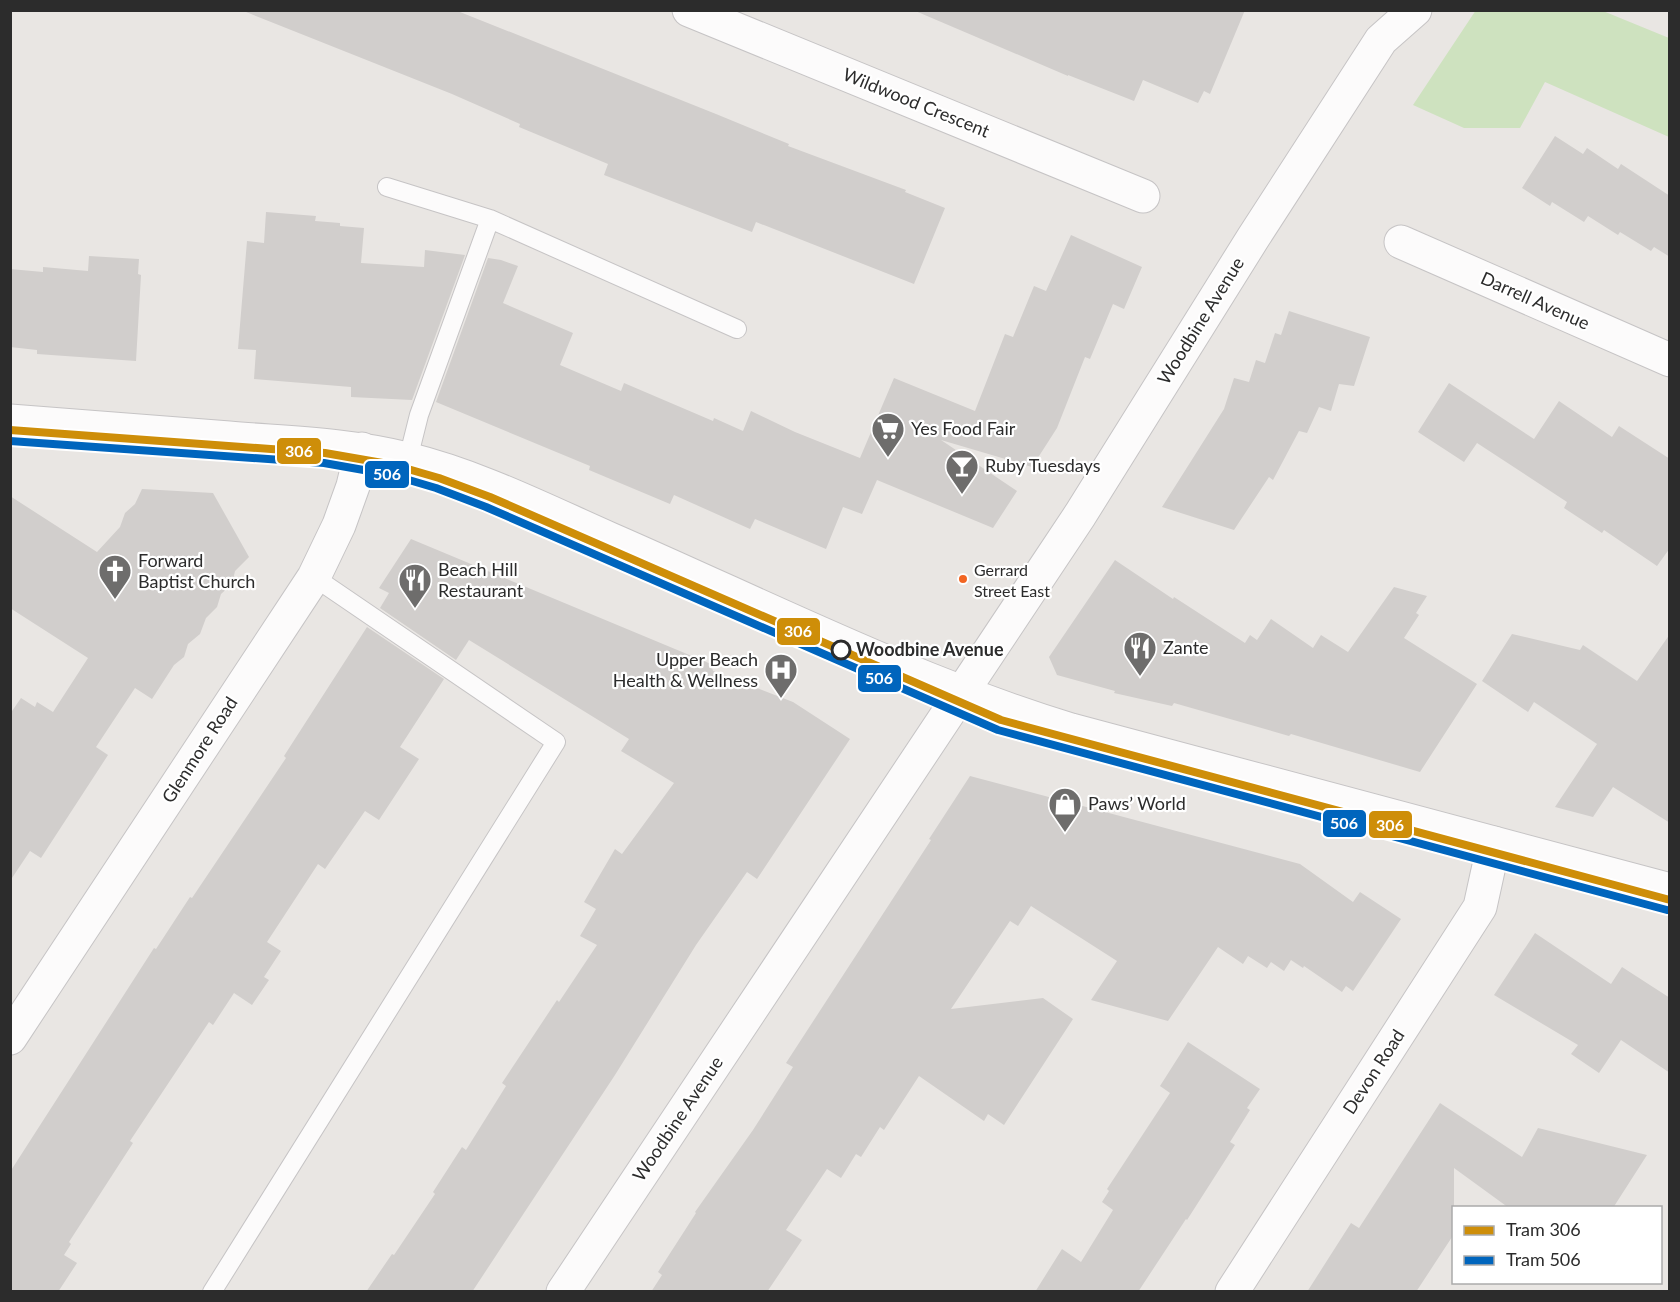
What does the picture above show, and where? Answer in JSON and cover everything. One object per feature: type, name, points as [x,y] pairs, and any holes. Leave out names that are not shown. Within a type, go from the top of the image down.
[{"type":"main road","name":"Wildwood Crescent","points":[[688,10],[1143,196]]},
{"type":"main road","name":"Woodbine Avenue","points":[[563,1292],[1080,515],[1386,25],[1415,10]]},
{"type":"main road","name":"Darrell Avenue","points":[[1401,242],[1670,360]]},
{"type":"main road","points":[[10,421],[297,442],[362,449],[408,459],[454,473],[518,499],[961,693],[1008,711],[1071,730],[1670,891]]},
{"type":"main road","name":"Glenmore Road","points":[[10,1038],[314,577],[339,525],[353,486],[362,449]]},
{"type":"main road","name":"Devon Road","points":[[1232,1292],[1480,907],[1494,843]]},
{"type":"lane","points":[[387,188],[490,219],[737,329]]},
{"type":"lane","points":[[408,459],[419,415],[490,219]]},
{"type":"lane","points":[[212,1292],[556,742],[314,577]]},
{"type":"green space","points":[[1476,10],[1603,11],[1669,38],[1669,137],[1545,82],[1520,128],[1464,128],[1413,105]]},
{"type":"building","points":[[246,10],[455,10],[716,114],[789,144],[788,146],[906,190],[905,192],[945,208],[914,284],[756,222],[752,232],[604,175],[608,164],[519,127],[520,124],[452,94],[246,12]]},
{"type":"building","points":[[913,10],[1245,10],[1210,94],[1204,91],[1198,103],[1143,80],[1134,101],[1068,76]]},
{"type":"building","points":[[1555,136],[1583,154],[1587,148],[1618,169],[1621,164],[1670,196],[1670,257],[1654,247],[1651,251],[1620,232],[1618,235],[1588,216],[1584,222],[1552,202],[1550,206],[1522,188]]},
{"type":"building","points":[[266,212],[316,216],[315,221],[364,228],[361,263],[424,267],[425,250],[465,255],[412,400],[351,397],[351,387],[254,379],[256,350],[238,349],[247,241],[264,243]]},
{"type":"building","points":[[1071,235],[1142,267],[1124,309],[1113,304],[1090,359],[1085,357],[1057,428],[1032,467],[941,440],[1017,491],[993,528],[877,480],[862,514],[843,507],[826,549],[755,519],[750,529],[674,495],[670,504],[589,470],[590,466],[436,402],[488,258],[518,266],[503,303],[573,333],[560,365],[621,391],[624,383],[713,421],[714,418],[743,431],[751,411],[795,432],[860,458],[894,378],[975,411],[1005,334],[1013,337],[1034,286],[1046,291]]},
{"type":"building","points":[[89,256],[139,259],[138,274],[141,275],[136,361],[37,354],[37,350],[10,347],[10,269],[43,272],[43,267],[88,271]]},
{"type":"building","points":[[1289,311],[1370,337],[1354,386],[1339,384],[1331,411],[1319,407],[1307,433],[1299,431],[1273,480],[1269,477],[1234,530],[1162,507],[1224,409],[1234,378],[1249,382],[1256,360],[1265,363],[1275,333],[1281,335]]},
{"type":"building","points":[[1449,383],[1534,439],[1559,401],[1612,437],[1619,426],[1670,459],[1670,548],[1657,566],[1604,530],[1602,533],[1564,508],[1567,502],[1477,443],[1464,462],[1418,432]]},
{"type":"building","name":"Forward Baptist Church","points":[[142,489],[213,493],[249,557],[235,571],[232,584],[221,594],[217,607],[206,618],[200,634],[188,644],[184,657],[174,665],[152,699],[135,688],[96,747],[108,755],[41,858],[30,851],[10,881],[10,714],[21,698],[35,707],[37,702],[53,712],[88,658],[10,608],[10,496],[97,552],[120,527],[125,513],[135,504]]},
{"type":"building","points":[[411,539],[711,664],[713,671],[793,702],[850,739],[757,879],[747,872],[696,945],[615,1075],[472,1292],[366,1292],[435,1194],[433,1192],[462,1147],[466,1150],[506,1086],[502,1083],[597,945],[580,936],[596,909],[584,902],[615,849],[622,854],[674,783],[621,751],[629,739],[469,640],[456,660],[380,608],[389,593],[379,588]]},
{"type":"building","points":[[1115,560],[1245,643],[1250,635],[1257,640],[1271,619],[1313,648],[1321,635],[1348,652],[1394,587],[1427,596],[1416,613],[1419,615],[1404,638],[1477,684],[1420,772],[1291,734],[1289,736],[1174,703],[1172,706],[1114,693],[1115,691],[1057,675],[1049,657]]},
{"type":"building","points":[[367,627],[444,679],[400,747],[419,759],[379,820],[365,811],[325,869],[318,864],[267,942],[281,951],[264,977],[269,980],[252,1005],[234,993],[213,1025],[209,1022],[130,1141],[133,1143],[69,1242],[71,1244],[64,1255],[77,1263],[58,1292],[10,1292],[10,1172],[154,948],[156,949],[190,897],[192,898],[286,758],[284,756]]},
{"type":"building","points":[[1512,634],[1580,650],[1583,645],[1637,681],[1670,634],[1670,823],[1613,787],[1593,817],[1555,807],[1597,744],[1534,702],[1528,712],[1482,681]]},
{"type":"building","points":[[970,776],[1300,864],[1353,902],[1360,892],[1401,919],[1353,991],[1346,986],[1342,992],[1304,966],[1303,968],[1291,960],[1284,971],[1271,962],[1267,968],[1248,956],[1243,964],[1218,947],[1168,1021],[1091,1000],[1117,961],[1031,906],[1018,926],[1010,921],[951,1009],[1043,998],[1073,1019],[1004,1125],[988,1114],[984,1121],[919,1076],[884,1130],[880,1127],[861,1157],[856,1154],[841,1178],[827,1169],[786,1230],[802,1240],[767,1292],[651,1292],[662,1275],[658,1272],[695,1212],[753,1130],[793,1067],[786,1063]]},
{"type":"building","points":[[1535,933],[1611,984],[1622,967],[1670,998],[1670,1073],[1621,1040],[1599,1073],[1571,1054],[1578,1045],[1494,995]]},
{"type":"building","points":[[1188,1042],[1260,1089],[1247,1108],[1250,1110],[1230,1142],[1235,1145],[1138,1292],[1035,1292],[1062,1249],[1081,1262],[1113,1210],[1102,1202],[1109,1191],[1107,1189],[1170,1093],[1160,1086]]},
{"type":"building","points":[[1440,1103],[1522,1157],[1538,1128],[1647,1155],[1614,1206],[1506,1206],[1454,1168],[1452,1237],[1416,1292],[1307,1292],[1351,1223],[1359,1228]]},
{"type":"tram line","name":"306","points":[[10,430],[325,453],[394,465],[439,478],[490,497],[1001,720],[1670,900]]},
{"type":"tram line","name":"506","points":[[10,441],[324,463],[392,475],[436,488],[486,507],[998,730],[1667,910]]},
{"type":"place","name":"Yes Food Fair","points":[[888,458]]},
{"type":"place","name":"Ruby Tuesdays","points":[[962,495]]},
{"type":"place","name":"Gerrard Street East","points":[[963,579]]},
{"type":"place","name":"Forward Baptist Church","points":[[115,600]]},
{"type":"place","name":"Beach Hill Restaurant","points":[[415,609]]},
{"type":"place","name":"Woodbine Avenue","points":[[841,650]]},
{"type":"place","name":"Zante","points":[[1140,677]]},
{"type":"place","name":"Upper Beach Health & Wellness","points":[[781,699]]},
{"type":"place","name":"Paws’ World","points":[[1065,833]]}]
